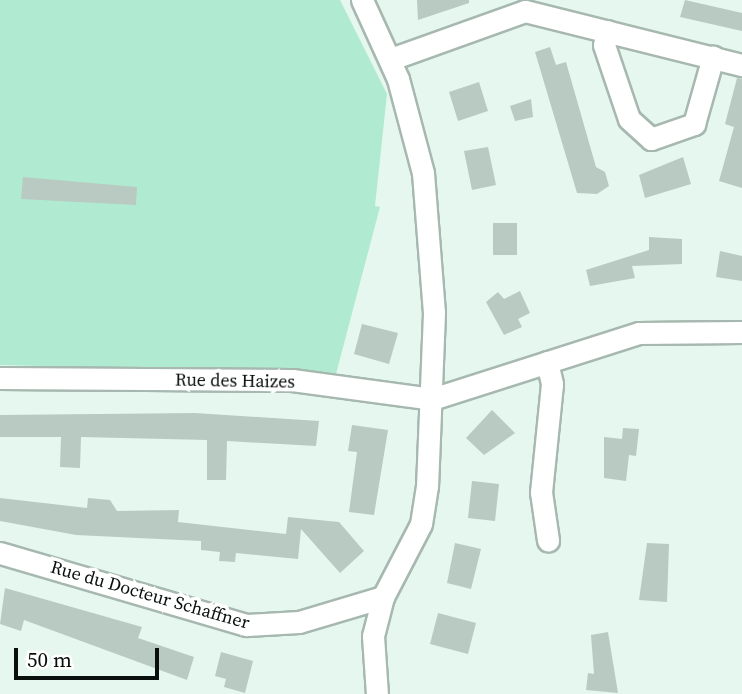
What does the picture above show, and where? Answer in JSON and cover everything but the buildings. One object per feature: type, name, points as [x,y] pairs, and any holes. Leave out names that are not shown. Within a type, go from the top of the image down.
[{"type":"street","points":[[362,0],[391,59],[421,161],[432,237],[432,399],[421,524],[383,597],[372,647],[377,694]]},
{"type":"street","points":[[391,59],[525,11],[742,65]]},
{"type":"street","points":[[607,31],[604,46],[629,119],[651,139],[694,124],[713,57]]},
{"type":"street","name":"Rue des Haizes","points":[[0,378],[292,380],[432,399],[547,362],[668,328],[742,332]]},
{"type":"street","points":[[547,362],[552,384],[541,492],[548,540]]},
{"type":"street","name":"Rue du Docteur Schaffner","points":[[0,552],[247,625],[299,622],[383,597]]},
{"type":"green space","points":[[0,0],[340,0],[387,94],[375,206],[380,207],[336,374],[0,365]]}]
